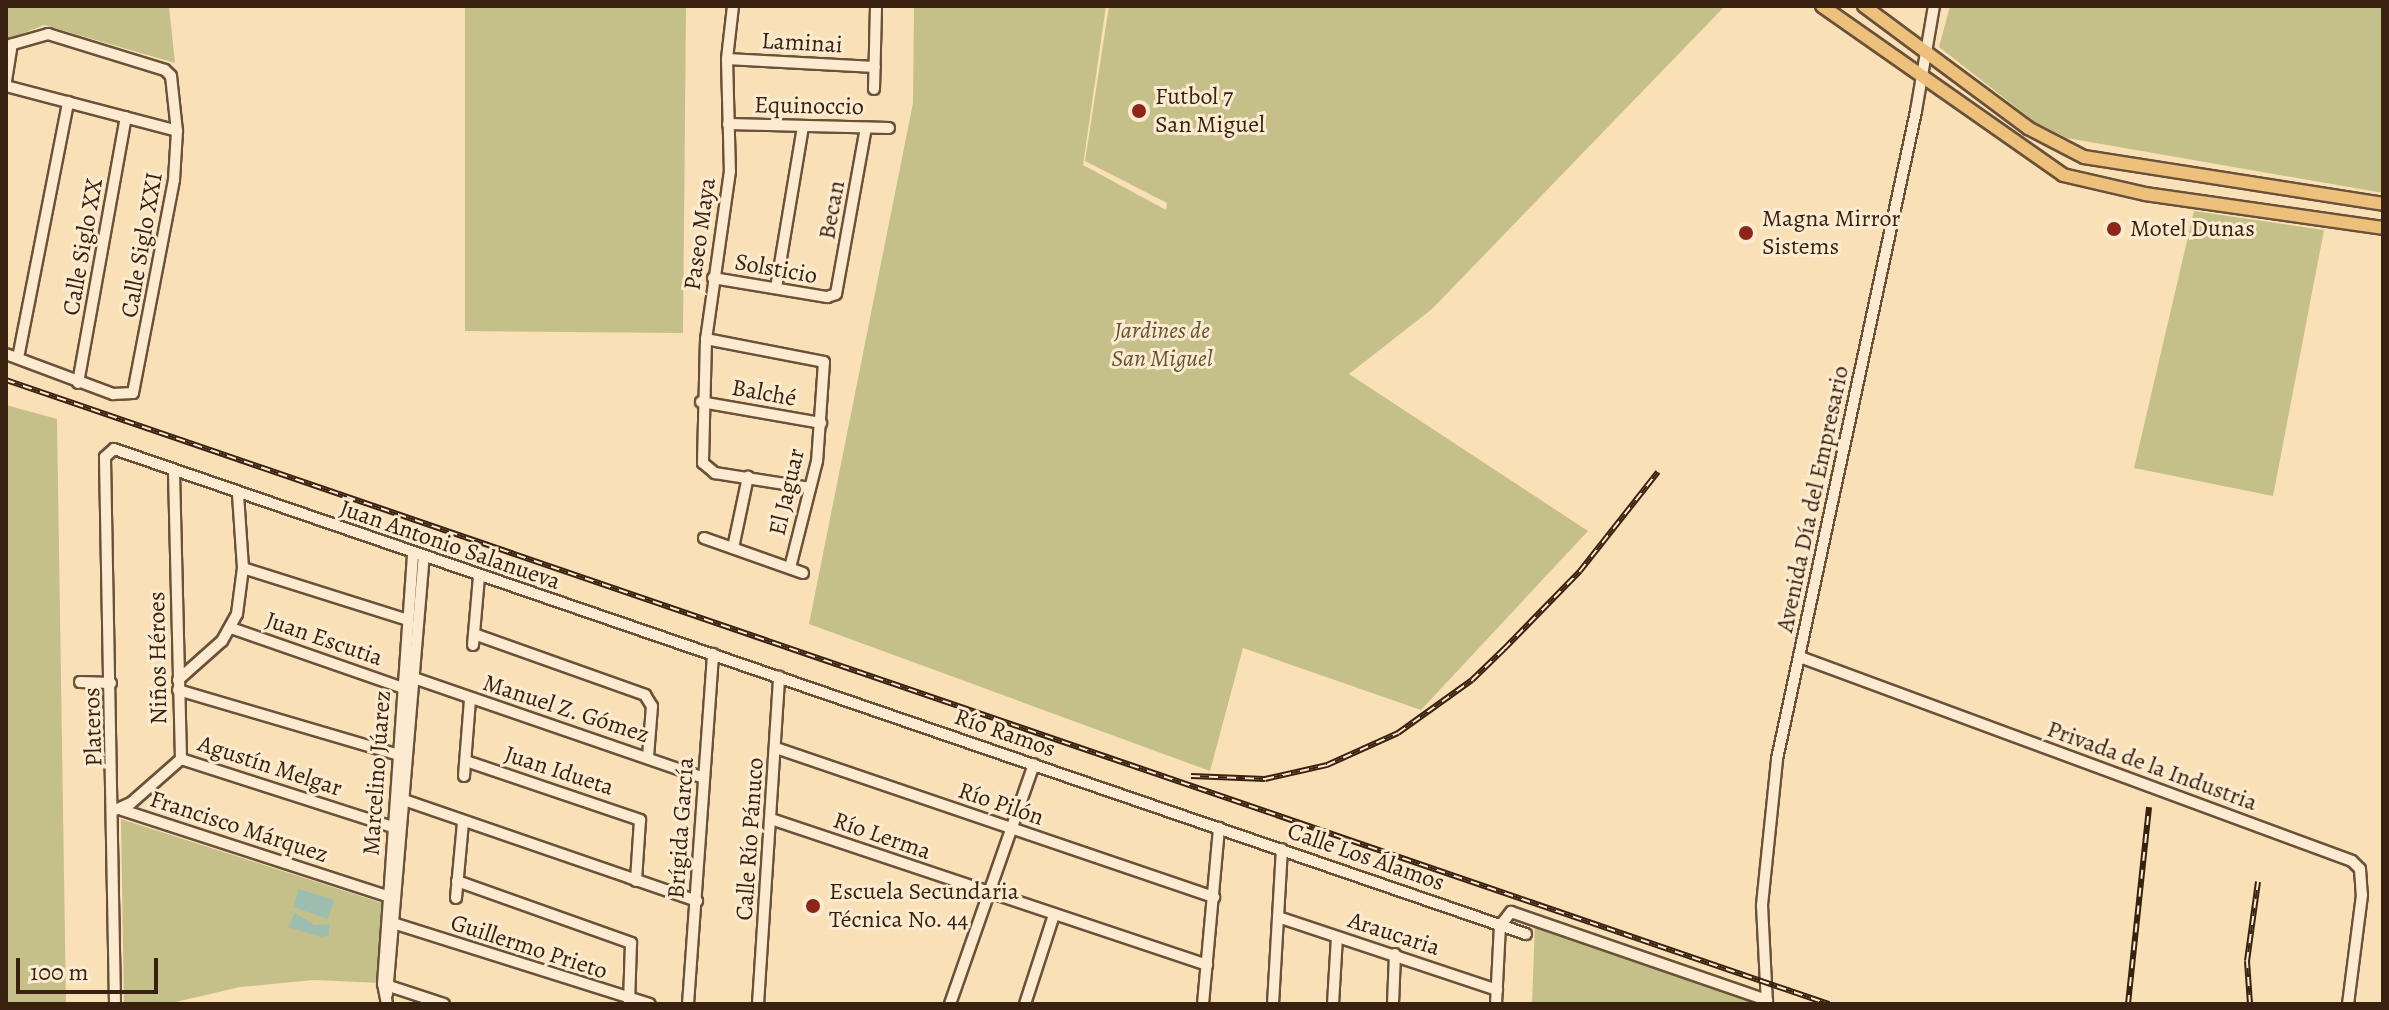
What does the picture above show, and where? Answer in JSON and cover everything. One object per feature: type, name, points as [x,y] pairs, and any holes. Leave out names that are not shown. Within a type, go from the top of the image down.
[{"type":"main road","points":[[1822,6],[2010,142],[2077,180],[2383,228]]},
{"type":"main road","points":[[1864,6],[2028,128],[2084,157],[2383,204]]},
{"type":"street","name":"Paseo Maya","points":[[733,6],[727,59],[730,171],[713,278],[701,402],[706,468],[748,477]]},
{"type":"street","points":[[874,89],[876,6]]},
{"type":"street","name":"Avenida Día del Empresario","points":[[1767,1002],[1762,905],[1771,810],[1934,6]]},
{"type":"street","name":"Calle Siglo XXI","points":[[9,45],[48,34],[165,70],[172,82],[177,131],[174,180],[138,384],[129,395],[113,394],[78,383]]},
{"type":"street","points":[[9,45],[6,84],[177,131]]},
{"type":"street","name":"Laminai","points":[[727,59],[875,67]]},
{"type":"street","points":[[18,358],[68,102]]},
{"type":"street","name":"Calle Siglo XX","points":[[78,383],[126,117]]},
{"type":"street","name":"Equinoccio","points":[[728,124],[889,128]]},
{"type":"street","points":[[776,288],[803,126]]},
{"type":"street","name":"Becan","points":[[833,297],[866,128]]},
{"type":"street","name":"Solsticio","points":[[713,278],[833,297]]},
{"type":"street","name":"El Jaguar","points":[[706,339],[818,358],[824,366],[821,423],[810,488],[790,568]]},
{"type":"street","points":[[6,354],[78,383]]},
{"type":"street","name":"Balché","points":[[701,402],[821,423]]},
{"type":"street","name":"Juan Antonio Salanueva","points":[[110,450],[779,677]]},
{"type":"street","name":"Plateros","points":[[110,450],[105,457],[111,683],[119,810],[115,1004]]},
{"type":"street","name":"Niños Héroes","points":[[119,810],[181,759],[174,472]]},
{"type":"street","points":[[733,548],[748,477],[810,488]]},
{"type":"street","points":[[238,494],[243,568],[241,602],[231,628],[178,685],[403,757]]},
{"type":"street","points":[[704,538],[803,573]]},
{"type":"street","name":"Marcelino Júarez","points":[[387,992],[396,924],[404,800],[403,688],[410,677],[408,620],[419,556]]},
{"type":"street","name":"Marcelino Júarez","points":[[387,992],[393,827],[403,757],[419,556]]},
{"type":"street","points":[[243,568],[408,620]]},
{"type":"street","points":[[479,576],[474,640],[645,695],[652,706],[648,757]]},
{"type":"street","name":"Juan Escutia","points":[[231,628],[403,688]]},
{"type":"street","name":"Brígida García","points":[[688,1004],[713,654]]},
{"type":"street","name":"Privada de la Industria","points":[[1800,657],[2352,861],[2360,869],[2362,895],[2348,1004]]},
{"type":"street","name":"Manuel Z. Gómez","points":[[410,677],[704,778]]},
{"type":"street","name":"Calle Río Pánuco","points":[[758,1004],[779,677]]},
{"type":"street","name":"Río Ramos","points":[[779,677],[1219,828]]},
{"type":"street","points":[[80,682],[111,683]]},
{"type":"street","name":"Juan Idueta","points":[[470,699],[466,761],[640,820],[636,881]]},
{"type":"street","name":"Río Pilón","points":[[776,748],[1214,897]]},
{"type":"street","name":"Agustín Melgar","points":[[181,759],[393,827]]},
{"type":"street","points":[[464,776],[466,761]]},
{"type":"street","points":[[950,1004],[1034,764]]},
{"type":"street","points":[[404,800],[463,823],[697,901]]},
{"type":"street","name":"Francisco Márquez","points":[[119,810],[389,897]]},
{"type":"street","name":"Río Lerma","points":[[771,819],[986,894],[1207,965]]},
{"type":"street","points":[[456,898],[463,823]]},
{"type":"street","points":[[1203,1004],[1219,828]]},
{"type":"street","name":"Calle Los Álamos","points":[[1219,828],[1526,934]]},
{"type":"street","points":[[1273,1004],[1282,849]]},
{"type":"street","points":[[457,881],[631,943],[629,1002]]},
{"type":"street","points":[[1496,1004],[1500,926],[1507,913],[1519,914],[1767,1002]]},
{"type":"street","points":[[1025,1004],[1054,915]]},
{"type":"street","name":"Araucaria","points":[[1278,917],[1497,990]]},
{"type":"street","name":"Guillermo Prieto","points":[[396,924],[629,1002],[650,1004]]},
{"type":"street","points":[[1333,1004],[1337,937]]},
{"type":"street","points":[[1393,1004],[1395,954]]},
{"type":"street","points":[[387,992],[444,1004]]},
{"type":"green space","points":[[6,6],[169,6],[175,63],[44,25],[6,40]]},
{"type":"green space","points":[[465,6],[686,6],[683,333],[465,331]]},
{"type":"green space","name":"Jardines de San Miguel","points":[[914,6],[1106,6],[1083,165],[1166,210],[1167,203],[1085,161],[1109,6],[1725,6],[1432,309],[1349,374],[1588,531],[1421,710],[1243,648],[1210,771],[809,624],[913,103]]},
{"type":"green space","points":[[1950,6],[2383,6],[2383,193],[2067,138],[2035,122],[1939,47]]},
{"type":"green space","points":[[2194,211],[2324,230],[2273,496],[2134,468]]},
{"type":"green space","points":[[6,405],[57,419],[66,1004],[6,1004]]},
{"type":"green space","points":[[121,819],[382,903],[380,983],[314,980],[240,987],[167,1004],[124,1004]]},
{"type":"green space","points":[[1535,923],[1752,1000],[1752,1004],[1532,1004]]},
{"type":"shaded area","points":[[299,889],[334,900],[328,919],[293,907]]},
{"type":"shaded area","points":[[295,913],[315,925],[329,924],[329,935],[321,937],[288,927]]},
{"type":"railway","points":[[6,380],[1829,1004]]},
{"type":"railway","points":[[1191,776],[1265,779],[1327,765],[1398,733],[1472,680],[1504,649],[1580,571],[1658,472]]},
{"type":"railway","points":[[2128,1004],[2149,807]]},
{"type":"railway","points":[[2250,1004],[2247,961],[2258,882]]},
{"type":"place","name":"Futbol 7 San Miguel","points":[[1139,111]]},
{"type":"place","name":"Motel Dunas","points":[[2114,229]]},
{"type":"place","name":"Magna Mirror Sistems","points":[[1746,233]]},
{"type":"place","name":"Escuela Secundaria Técnica No. 44","points":[[813,906]]}]
